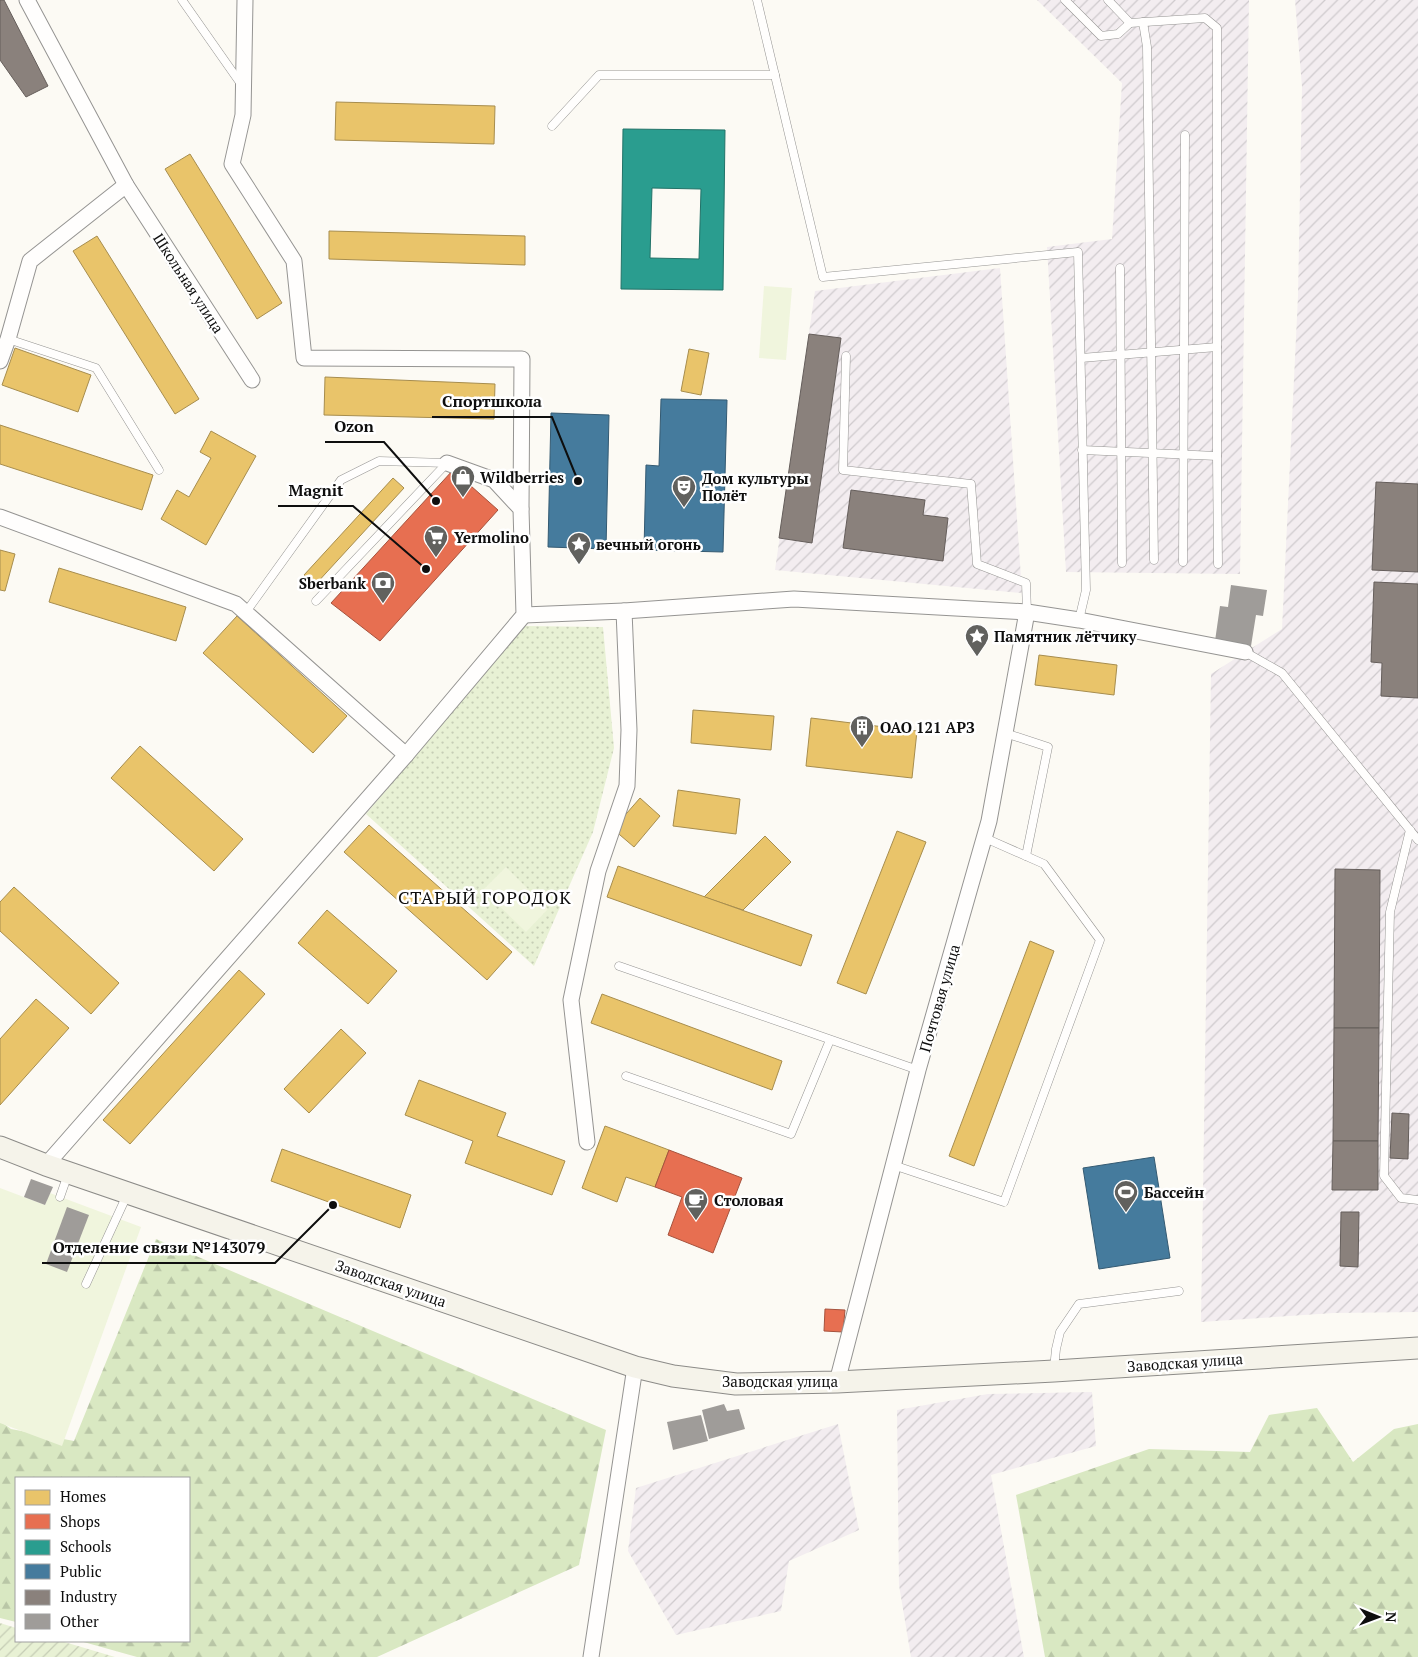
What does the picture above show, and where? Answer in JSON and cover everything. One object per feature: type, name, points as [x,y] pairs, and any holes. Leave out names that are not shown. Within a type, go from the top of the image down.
[{"type":"main road","name":"Заводская улица","points":[[0,1147],[69,1173],[635,1367],[673,1376],[736,1384],[837,1382],[1054,1371],[1418,1348]]},
{"type":"street","name":"Школьная улица","points":[[27,0],[126,185],[252,380]]},
{"type":"street","points":[[46,1165],[406,755],[524,615],[522,359],[304,358],[294,260],[232,164],[243,115],[245,0]]},
{"type":"street","points":[[0,361],[30,261],[126,185]]},
{"type":"street","points":[[447,463],[494,480],[522,509]]},
{"type":"street","points":[[0,517],[236,604],[406,755]]},
{"type":"street","points":[[524,615],[624,611],[794,599],[1026,612],[1079,620],[1245,652]]},
{"type":"street","points":[[587,1142],[571,1000],[598,871],[626,786],[629,730],[624,611]]},
{"type":"street","name":"Почтовая улица","points":[[837,1382],[918,1070],[985,838],[1026,612]]},
{"type":"street","points":[[591,1657],[635,1367]]},
{"type":"lane","points":[[182,0],[243,88]]},
{"type":"lane","points":[[757,0],[823,277],[1078,252],[1086,590],[1079,620]]},
{"type":"lane","points":[[1065,0],[1101,36],[1118,34],[1130,23],[1142,22],[1205,18],[1217,28],[1218,564]]},
{"type":"lane","points":[[1108,0],[1130,23]]},
{"type":"lane","points":[[1142,22],[1147,46],[1154,560]]},
{"type":"lane","points":[[552,126],[599,75],[775,75]]},
{"type":"lane","points":[[1183,562],[1185,135]]},
{"type":"lane","points":[[1120,268],[1122,563]]},
{"type":"lane","points":[[8,339],[96,368],[159,470]]},
{"type":"lane","points":[[1081,358],[1217,348]]},
{"type":"lane","points":[[846,356],[843,470],[971,484],[977,564],[1026,583],[1026,612]]},
{"type":"lane","points":[[1082,450],[1217,456]]},
{"type":"lane","points":[[246,612],[341,480],[379,461],[447,463]]},
{"type":"lane","points":[[316,600],[447,463]]},
{"type":"lane","points":[[1245,652],[1282,673],[1418,840]]},
{"type":"lane","points":[[1005,733],[1048,747],[1026,856]]},
{"type":"lane","points":[[1410,830],[1390,912],[1384,1176],[1401,1198],[1418,1200]]},
{"type":"lane","points":[[893,1165],[1004,1202],[1100,940],[1044,864],[985,838]]},
{"type":"lane","points":[[619,966],[918,1070]]},
{"type":"lane","points":[[626,1076],[791,1134],[830,1040]]},
{"type":"lane","points":[[60,1197],[69,1173]]},
{"type":"lane","points":[[86,1284],[128,1193]]},
{"type":"lane","points":[[1054,1371],[1060,1332],[1079,1304],[1179,1291]]},
{"type":"shaded area","points":[[1037,0],[1249,0],[1240,574],[1066,572],[1047,247],[1112,239],[1122,83]]},
{"type":"shaded area","points":[[1295,0],[1418,0],[1418,1312],[1334,1313],[1201,1322],[1211,674],[1282,629],[1298,296],[1302,87]]},
{"type":"shaded area","points":[[1000,268],[1022,593],[775,570],[815,291]]},
{"type":"shaded area","points":[[1092,1392],[1096,1446],[991,1475],[1024,1657],[911,1657],[899,1585],[897,1410],[988,1394]]},
{"type":"shaded area","points":[[838,1424],[859,1530],[789,1561],[781,1611],[676,1635],[628,1551],[636,1488]]},
{"type":"green space","points":[[764,286],[792,288],[786,360],[759,358]]},
{"type":"green space","points":[[525,626],[603,627],[614,748],[593,832],[534,966],[366,814]]},
{"type":"green space","points":[[506,867],[548,909],[526,932],[483,890]]},
{"type":"green space","points":[[0,1188],[45,1205],[50,1193],[141,1227],[62,1446],[0,1423]]},
{"type":"green space","points":[[156,1239],[606,1430],[579,1565],[377,1657],[137,1657],[84,1642],[190,1642],[190,1477],[15,1477],[15,1622],[0,1618],[0,1421],[11,1429],[74,1441]]},
{"type":"green space","points":[[1317,1408],[1353,1462],[1394,1429],[1418,1424],[1418,1657],[1045,1657],[1016,1495],[1149,1449],[1250,1452],[1269,1415]]},
{"type":"green space","points":[[0,1623],[15,1628],[15,1642],[64,1642],[115,1657],[0,1657]]},
{"type":"building: Homes","points":[[336,102],[495,106],[494,144],[335,140]]},
{"type":"building: Homes","points":[[190,154],[282,303],[257,319],[165,169]]},
{"type":"building: Homes","points":[[329,231],[525,236],[525,265],[329,259]]},
{"type":"building: Homes","points":[[97,236],[199,399],[175,414],[73,251]]},
{"type":"building: Homes","points":[[15,348],[91,375],[78,412],[2,385]]},
{"type":"building: Homes","points":[[689,349],[709,353],[701,395],[681,391]]},
{"type":"building: Homes","points":[[325,377],[495,384],[494,419],[324,415]]},
{"type":"building: Homes","points":[[0,425],[153,475],[142,510],[0,464]]},
{"type":"building: Homes","points":[[211,431],[256,456],[206,545],[161,519],[177,490],[189,497],[211,458],[200,452]]},
{"type":"building: Homes","points":[[393,478],[404,488],[315,585],[304,575]]},
{"type":"building: Homes","points":[[0,550],[15,554],[5,591],[0,590]]},
{"type":"building: Homes","points":[[59,568],[186,607],[176,641],[49,602]]},
{"type":"building: Homes","points":[[237,616],[347,716],[313,753],[203,653]]},
{"type":"building: Homes","points":[[1039,655],[1117,665],[1114,695],[1035,685]]},
{"type":"building: Homes","points":[[693,710],[774,716],[771,750],[691,743]]},
{"type":"building: Homes","name":"OAO 121 АРЗ","points":[[811,718],[917,731],[912,778],[806,766]]},
{"type":"building: Homes","points":[[140,746],[243,839],[214,871],[111,778]]},
{"type":"building: Homes","points":[[678,790],[740,799],[736,834],[673,826]]},
{"type":"building: Homes","points":[[640,798],[660,816],[634,847],[613,829]]},
{"type":"building: Homes","points":[[369,825],[512,952],[487,980],[344,852]]},
{"type":"building: Homes","points":[[897,831],[926,842],[866,994],[837,983]]},
{"type":"building: Homes","points":[[765,836],[791,862],[743,910],[704,897]]},
{"type":"building: Homes","points":[[618,866],[812,935],[801,966],[607,897]]},
{"type":"building: Homes","points":[[14,887],[119,983],[91,1014],[0,931],[0,902]]},
{"type":"building: Homes","points":[[327,910],[397,971],[368,1004],[298,943]]},
{"type":"building: Homes","points":[[1030,941],[1054,951],[974,1166],[949,1156]]},
{"type":"building: Homes","points":[[239,970],[265,994],[130,1144],[103,1120]]},
{"type":"building: Homes","points":[[602,994],[782,1061],[772,1090],[591,1023]]},
{"type":"building: Homes","points":[[36,999],[69,1028],[0,1105],[0,1039]]},
{"type":"building: Homes","points":[[341,1029],[366,1053],[309,1113],[284,1089]]},
{"type":"building: Homes","points":[[419,1080],[506,1113],[497,1136],[565,1161],[552,1195],[465,1163],[473,1141],[405,1115]]},
{"type":"building: Homes","points":[[605,1126],[669,1150],[655,1187],[626,1177],[617,1202],[582,1188]]},
{"type":"building: Homes","points":[[282,1149],[411,1195],[400,1228],[271,1181]]},
{"type":"building: Shops","points":[[453,470],[498,510],[380,641],[331,603]]},
{"type":"building: Shops","points":[[669,1150],[742,1178],[713,1253],[668,1235],[682,1197],[655,1187]]},
{"type":"building: Shops","points":[[825,1309],[845,1310],[843,1332],[824,1331]]},
{"type":"building: Schools","points":[[623,129],[725,130],[723,290],[621,289]],"holes":[[[652,188],[701,189],[699,259],[650,258]]]},
{"type":"building: Public","name":"Дом культуры Полёт","points":[[661,399],[727,400],[723,552],[644,550],[646,465],[659,466]]},
{"type":"building: Public","points":[[551,413],[609,415],[606,549],[548,547]]},
{"type":"building: Public","name":"Бассейн","points":[[1154,1157],[1170,1258],[1099,1269],[1083,1168]]},
{"type":"building: Industry","points":[[0,0],[4,0],[48,86],[26,97],[0,60]]},
{"type":"building: Industry","points":[[809,334],[841,338],[812,543],[779,538]]},
{"type":"building: Industry","points":[[1376,482],[1418,484],[1418,572],[1372,570]]},
{"type":"building: Industry","points":[[851,490],[925,500],[923,515],[948,518],[943,561],[843,548]]},
{"type":"building: Industry","points":[[1374,582],[1418,584],[1418,698],[1381,696],[1382,663],[1371,662]]},
{"type":"building: Industry","points":[[1335,869],[1380,870],[1379,1028],[1334,1028]]},
{"type":"building: Industry","points":[[1334,1028],[1379,1028],[1378,1141],[1333,1141]]},
{"type":"building: Industry","points":[[1392,1113],[1409,1114],[1408,1159],[1390,1158]]},
{"type":"building: Industry","points":[[1333,1141],[1378,1141],[1378,1190],[1332,1190]]},
{"type":"building: Industry","points":[[1341,1212],[1359,1212],[1358,1267],[1340,1266]]},
{"type":"building: Other","points":[[1231,585],[1267,590],[1263,616],[1256,615],[1251,646],[1215,641],[1220,606],[1228,607]]},
{"type":"building: Other","points":[[31,1179],[53,1187],[45,1205],[24,1197]]},
{"type":"building: Other","points":[[67,1207],[89,1215],[67,1272],[46,1264]]},
{"type":"building: Other","points":[[724,1404],[727,1411],[739,1409],[745,1429],[709,1439],[702,1410]]},
{"type":"building: Other","points":[[701,1415],[708,1441],[673,1450],[667,1422]]},
{"type":"place","name":"Спортшкола","points":[[578,481]]},
{"type":"place","name":"Wildberries","points":[[463,498]]},
{"type":"place","name":"Ozon","points":[[436,501]]},
{"type":"place","name":"Дом культуры Полёт","points":[[684,508]]},
{"type":"place","name":"Yermolino","points":[[436,558]]},
{"type":"place","name":"вечный огонь","points":[[579,565]]},
{"type":"place","name":"Magnit","points":[[426,569]]},
{"type":"place","name":"Sberbank","points":[[383,604]]},
{"type":"place","name":"Памятник лётчику","points":[[977,657]]},
{"type":"place","name":"OAO 121 АРЗ","points":[[862,748]]},
{"type":"place","name":"Отделение связи №143079","points":[[333,1205]]},
{"type":"place","name":"Бассейн","points":[[1126,1213]]},
{"type":"place","name":"Столовая","points":[[696,1221]]},
{"type":"district","name":"СТАРЫЙ ГОРОДОК","points":[[485,897]]}]
